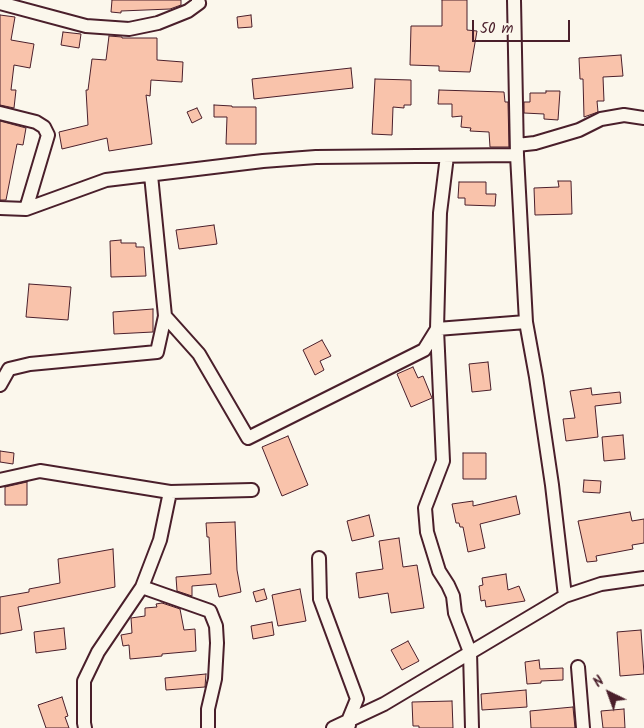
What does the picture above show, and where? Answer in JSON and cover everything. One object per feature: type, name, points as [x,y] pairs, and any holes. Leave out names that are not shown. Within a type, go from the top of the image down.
[{"type":"street","points":[[0,2],[86,26],[129,29],[158,23],[188,10],[199,3],[198,0]]},
{"type":"street","points":[[514,0],[517,150],[526,322],[551,476],[565,596]]},
{"type":"street","points":[[0,113],[36,122],[44,127],[48,135],[26,208]]},
{"type":"street","points":[[0,208],[26,208],[106,180],[177,170],[289,159],[448,156],[517,150],[579,130],[601,119],[624,115],[644,118]]},
{"type":"street","points":[[448,156],[440,213],[437,329],[443,461],[434,479],[425,508],[426,532],[439,571],[453,596],[455,613],[470,652],[472,728]]},
{"type":"street","points":[[0,385],[9,369],[30,364],[157,352],[165,316],[150,175]]},
{"type":"street","points":[[165,316],[199,354],[248,438],[424,350],[437,329]]},
{"type":"street","points":[[437,329],[526,322]]},
{"type":"street","points":[[0,480],[40,471],[170,492],[252,490]]},
{"type":"street","points":[[85,728],[84,681],[98,652],[142,588],[160,540],[170,492]]},
{"type":"street","points":[[319,558],[320,599],[357,699],[348,724]]},
{"type":"street","points":[[333,728],[348,724],[384,704],[565,596],[601,584],[644,578]]},
{"type":"street","points":[[142,588],[210,611],[216,626],[217,643],[215,679],[208,709],[208,728]]},
{"type":"street","points":[[578,666],[583,728]]},
{"type":"building","points":[[112,0],[181,0],[181,5],[170,9],[121,11],[121,13],[111,12]]},
{"type":"building","points":[[442,0],[467,0],[467,30],[477,31],[470,72],[439,71],[439,66],[410,65],[411,26],[442,26]]},
{"type":"building","points":[[0,15],[15,17],[11,40],[34,44],[30,68],[14,65],[11,90],[16,90],[14,108],[0,105]]},
{"type":"building","points":[[251,15],[252,27],[238,28],[237,17]]},
{"type":"building","points":[[63,32],[81,34],[79,48],[61,45]]},
{"type":"building","points":[[109,36],[157,38],[157,60],[183,62],[182,82],[151,80],[150,96],[146,95],[152,144],[109,151],[107,138],[62,149],[59,132],[88,125],[86,90],[88,90],[92,59],[106,60]]},
{"type":"building","points":[[621,55],[623,76],[603,77],[604,101],[597,101],[598,112],[584,117],[583,79],[580,79],[579,58]]},
{"type":"building","points":[[351,68],[353,88],[254,99],[252,79]]},
{"type":"building","points":[[375,79],[411,80],[411,105],[404,105],[404,108],[393,107],[392,135],[372,134]]},
{"type":"building","points":[[439,90],[504,92],[505,102],[508,102],[509,147],[490,147],[489,132],[470,131],[471,128],[461,127],[462,116],[452,117],[452,104],[438,104]]},
{"type":"building","points":[[546,91],[560,91],[558,120],[544,119],[544,114],[524,113],[524,102],[530,102],[530,93],[546,93]]},
{"type":"building","points":[[214,105],[256,107],[256,144],[226,144],[227,117],[214,117]]},
{"type":"building","points":[[197,108],[202,118],[192,123],[187,112]]},
{"type":"building","points":[[0,121],[26,128],[23,145],[17,144],[6,200],[0,200]]},
{"type":"building","points":[[558,181],[571,181],[572,214],[535,215],[534,188],[559,187]]},
{"type":"building","points":[[459,182],[486,182],[486,194],[496,194],[495,206],[465,205],[465,198],[458,198]]},
{"type":"building","points":[[214,225],[217,244],[179,249],[176,230]]},
{"type":"building","points":[[121,240],[121,243],[136,243],[136,247],[144,247],[146,276],[111,277],[110,241]]},
{"type":"building","points":[[29,284],[71,287],[68,320],[26,317]]},
{"type":"building","points":[[153,309],[153,332],[114,334],[113,312]]},
{"type":"building","points":[[322,340],[331,356],[320,361],[324,370],[315,375],[303,350]]},
{"type":"building","points":[[488,362],[491,390],[472,392],[469,364]]},
{"type":"building","points":[[413,367],[418,378],[423,376],[432,398],[411,407],[397,374]]},
{"type":"building","points":[[591,388],[592,395],[620,392],[621,403],[595,406],[598,437],[566,441],[563,419],[575,418],[570,391]]},
{"type":"building","points":[[623,435],[625,459],[604,461],[602,437]]},
{"type":"building","points":[[288,436],[308,485],[282,496],[262,447]]},
{"type":"building","points":[[0,451],[14,453],[13,464],[0,462]]},
{"type":"building","points":[[463,453],[486,453],[486,479],[463,479]]},
{"type":"building","points":[[584,480],[601,481],[600,493],[583,492]]},
{"type":"building","points":[[27,482],[27,505],[5,505],[5,487]]},
{"type":"building","points":[[516,496],[520,514],[480,524],[485,548],[468,552],[463,527],[456,523],[452,504],[473,501],[473,506]]},
{"type":"building","points":[[630,512],[632,521],[644,519],[644,543],[632,545],[633,549],[596,556],[597,561],[587,562],[578,521]]},
{"type":"building","points":[[369,515],[374,536],[352,541],[347,521]]},
{"type":"building","points":[[235,522],[237,570],[241,592],[219,597],[216,584],[192,586],[192,596],[177,591],[176,577],[211,574],[209,537],[207,537],[206,523]]},
{"type":"building","points":[[399,538],[403,567],[417,565],[424,608],[391,613],[388,593],[359,598],[356,573],[383,569],[379,541]]},
{"type":"building","points":[[113,549],[115,587],[18,607],[22,630],[0,634],[0,597],[29,592],[29,589],[60,583],[58,559]]},
{"type":"building","points":[[506,574],[508,590],[519,586],[525,601],[486,607],[485,600],[481,601],[479,586],[483,585],[482,578]]},
{"type":"building","points":[[264,589],[267,599],[256,602],[253,592]]},
{"type":"building","points":[[300,589],[306,621],[278,626],[272,595]]},
{"type":"building","points":[[162,603],[180,609],[184,630],[195,629],[196,651],[130,659],[129,645],[123,646],[121,635],[132,633],[131,618],[145,616],[145,608],[157,607],[156,604]]},
{"type":"building","points":[[272,622],[274,635],[253,639],[251,626]]},
{"type":"building","points":[[64,628],[66,649],[36,653],[34,632]]},
{"type":"building","points":[[641,630],[644,674],[620,676],[617,632]]},
{"type":"building","points":[[408,641],[419,661],[402,670],[391,650]]},
{"type":"building","points":[[539,660],[540,669],[563,668],[563,680],[527,684],[525,662]]},
{"type":"building","points":[[206,674],[205,687],[166,690],[165,678]]},
{"type":"building","points":[[526,690],[527,707],[482,710],[481,694]]},
{"type":"building","points":[[62,697],[68,716],[65,717],[69,728],[46,728],[38,705]]},
{"type":"building","points":[[452,701],[453,728],[419,728],[419,726],[413,726],[412,702]]},
{"type":"building","points":[[573,707],[575,728],[531,728],[530,711]]},
{"type":"building","points":[[624,709],[625,728],[603,728],[601,711]]}]
